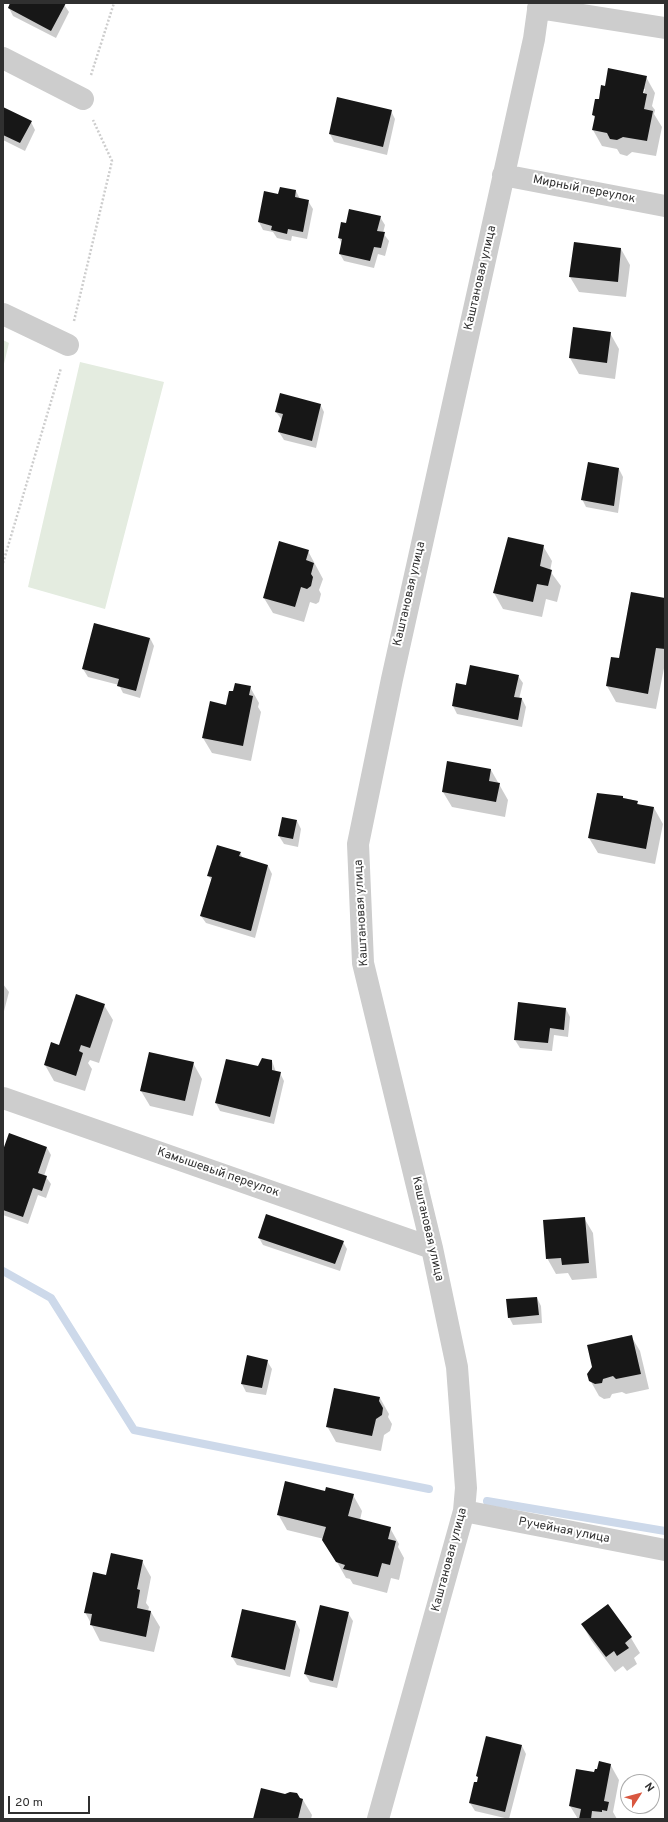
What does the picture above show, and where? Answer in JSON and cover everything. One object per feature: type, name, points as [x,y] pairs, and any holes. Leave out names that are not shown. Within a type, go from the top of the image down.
[{"type":"street","points":[[539,5],[665,28]]},
{"type":"street","name":"Каштановая улица","points":[[378,1819],[464,1511],[466,1488],[457,1367],[432,1248],[363,963],[358,844],[392,678],[534,39],[539,5]]},
{"type":"street","points":[[3,58],[83,99]]},
{"type":"street","name":"Мирный переулок","points":[[503,175],[665,206]]},
{"type":"street","points":[[3,314],[68,345]]},
{"type":"street","name":"Камышевый переулок","points":[[3,1098],[432,1248]]},
{"type":"street","name":"Ручейная улица","points":[[464,1511],[665,1550]]},
{"type":"path","points":[[3,563],[68,345],[112,161],[83,99],[114,3]]},
{"type":"shaded area","points":[[3,340],[9,343],[3,368]]},
{"type":"shaded area","points":[[80,362],[164,382],[105,609],[28,587]]},
{"type":"building","points":[[10,3],[66,3],[51,31],[8,8]]},
{"type":"building","points":[[608,68],[647,76],[643,93],[647,94],[644,109],[653,111],[647,141],[623,137],[617,140],[610,139],[607,133],[592,130],[595,116],[592,115],[595,99],[599,99],[601,85],[605,86]]},
{"type":"building","points":[[337,97],[392,110],[383,147],[329,134]]},
{"type":"building","points":[[3,107],[32,121],[20,143],[3,135]]},
{"type":"building","points":[[280,187],[296,190],[295,197],[309,200],[303,232],[288,229],[287,234],[271,230],[272,226],[258,222],[264,191],[278,194]]},
{"type":"building","points":[[349,209],[381,216],[377,231],[385,232],[381,248],[374,247],[370,261],[339,254],[342,239],[338,238],[341,222],[346,223]]},
{"type":"building","points":[[574,242],[621,248],[618,282],[569,277]]},
{"type":"building","points":[[573,327],[611,332],[607,363],[569,358]]},
{"type":"building","points":[[280,393],[321,404],[312,441],[278,432],[283,414],[275,412]]},
{"type":"building","points":[[588,462],[619,468],[614,506],[581,500]]},
{"type":"building","points":[[508,537],[544,545],[540,566],[552,570],[548,586],[537,584],[533,602],[493,593]]},
{"type":"building","points":[[279,541],[309,550],[306,560],[314,563],[311,574],[313,577],[311,586],[307,589],[301,587],[295,607],[263,598]]},
{"type":"building","points":[[631,592],[665,598],[665,649],[656,648],[648,694],[606,686],[611,657],[619,658]]},
{"type":"building","points":[[94,623],[150,638],[136,691],[117,686],[119,679],[82,669]]},
{"type":"building","points":[[470,665],[519,675],[514,697],[522,698],[518,720],[452,706],[456,683],[466,685]]},
{"type":"building","points":[[235,683],[251,686],[249,695],[253,696],[243,746],[202,738],[210,701],[226,705],[229,691],[233,691]]},
{"type":"building","points":[[447,761],[491,769],[489,781],[500,783],[496,802],[442,792]]},
{"type":"building","points":[[597,793],[623,796],[623,798],[638,801],[637,804],[654,807],[646,849],[588,838]]},
{"type":"building","points":[[282,817],[297,820],[293,839],[278,836]]},
{"type":"building","points":[[217,845],[241,852],[239,856],[268,865],[251,931],[200,916],[212,877],[207,876]]},
{"type":"building","points":[[76,994],[105,1004],[90,1048],[81,1045],[79,1051],[83,1053],[76,1076],[44,1065],[51,1042],[59,1045]]},
{"type":"building","points":[[518,1002],[566,1008],[564,1030],[550,1028],[548,1043],[514,1040]]},
{"type":"building","points":[[149,1052],[194,1062],[185,1101],[140,1091]]},
{"type":"building","points":[[262,1058],[272,1060],[272,1070],[281,1072],[270,1117],[215,1103],[226,1059],[258,1066]]},
{"type":"building","points":[[9,1133],[47,1147],[38,1173],[47,1176],[42,1191],[33,1188],[23,1217],[3,1210],[3,1150]]},
{"type":"building","points":[[266,1214],[344,1241],[335,1264],[258,1238]]},
{"type":"building","points":[[585,1217],[589,1263],[562,1265],[561,1258],[546,1259],[543,1220]]},
{"type":"building","points":[[537,1297],[539,1315],[508,1318],[506,1299]]},
{"type":"building","points":[[632,1335],[641,1374],[616,1379],[613,1376],[603,1379],[602,1383],[595,1384],[589,1381],[587,1374],[592,1367],[587,1345]]},
{"type":"building","points":[[247,1355],[268,1360],[262,1388],[241,1384]]},
{"type":"building","points":[[334,1388],[380,1397],[379,1401],[383,1408],[382,1415],[376,1419],[372,1436],[326,1427]]},
{"type":"building","points":[[285,1481],[325,1491],[326,1487],[354,1494],[348,1516],[391,1527],[388,1539],[396,1541],[390,1565],[382,1563],[378,1577],[343,1569],[345,1565],[336,1562],[322,1540],[326,1527],[277,1515]]},
{"type":"building","points":[[111,1553],[143,1560],[137,1589],[140,1590],[137,1608],[151,1611],[146,1637],[90,1625],[92,1614],[84,1613],[93,1572],[106,1575]]},
{"type":"building","points":[[608,1604],[632,1637],[625,1643],[629,1648],[617,1656],[614,1651],[606,1657],[581,1624]]},
{"type":"building","points":[[320,1605],[349,1612],[333,1681],[304,1674]]},
{"type":"building","points":[[242,1609],[296,1621],[285,1670],[231,1657]]},
{"type":"building","points":[[486,1736],[522,1745],[505,1812],[469,1803],[474,1782],[477,1782],[478,1777],[476,1776]]},
{"type":"building","points":[[599,1761],[611,1764],[604,1801],[609,1802],[607,1811],[592,1811],[591,1819],[579,1819],[581,1809],[569,1806],[576,1769],[594,1772],[595,1769],[597,1769]]},
{"type":"building","points":[[261,1788],[285,1794],[290,1792],[297,1793],[300,1798],[303,1799],[298,1819],[253,1819]]},
{"type":"waterway","points":[[3,1271],[51,1298],[134,1430],[429,1489]]},
{"type":"waterway","points":[[487,1501],[665,1531]]}]
